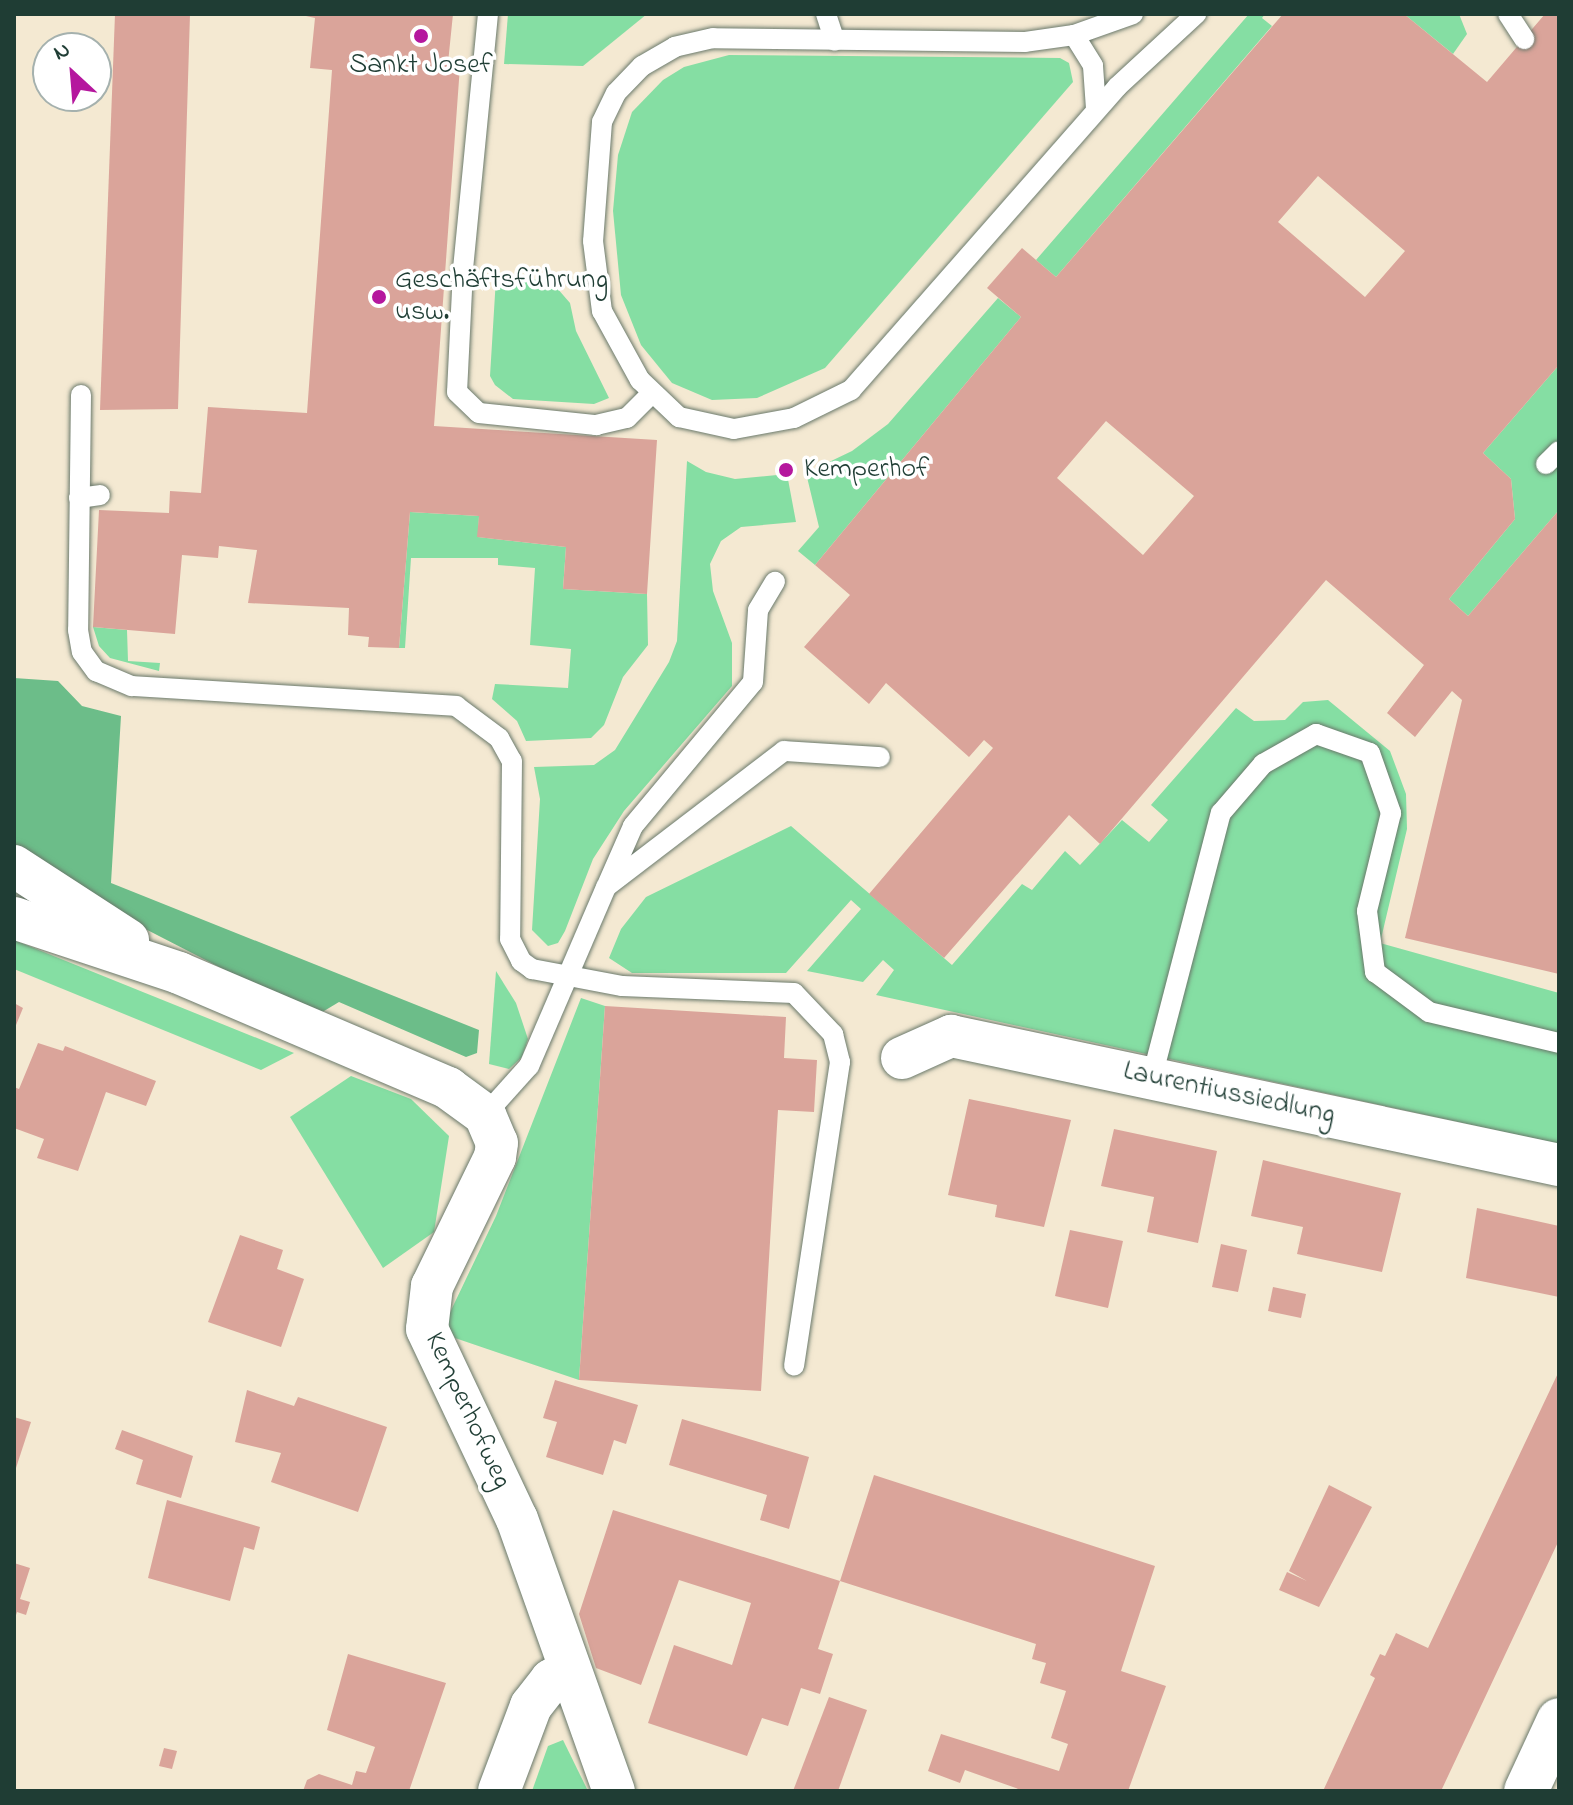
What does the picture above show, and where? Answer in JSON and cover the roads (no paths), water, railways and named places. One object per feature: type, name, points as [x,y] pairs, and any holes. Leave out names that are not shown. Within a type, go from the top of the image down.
[{"type":"street","points":[[14,866],[179,973]]},
{"type":"street","points":[[14,918],[179,973],[448,1088],[485,1115]]},
{"type":"street","name":"Laurentiussiedlung","points":[[902,1058],[951,1036],[1559,1165]]},
{"type":"street","name":"Kemperhofweg","points":[[485,1115],[497,1143],[495,1157],[432,1286],[425,1316],[433,1345],[517,1519],[614,1791]]},
{"type":"street","points":[[499,1791],[531,1706],[551,1680],[569,1670]]},
{"type":"street","points":[[1528,1790],[1559,1720]]},
{"type":"lane","points":[[488,14],[463,270],[457,392],[479,413],[596,425],[627,418],[651,394]]},
{"type":"lane","points":[[826,14],[835,41]]},
{"type":"lane","points":[[1133,14],[1074,35],[1025,42],[693,41],[642,66],[608,106],[598,139],[593,263],[597,296],[620,349],[651,394],[679,417],[734,429],[794,418],[833,402],[865,379],[1096,109],[1196,14]]},
{"type":"lane","points":[[1508,14],[1524,39]]},
{"type":"lane","points":[[1074,35],[1093,66],[1096,109]]},
{"type":"lane","points":[[81,395],[90,496],[82,652],[111,681],[456,706],[499,738],[512,761],[510,939],[521,961],[532,969],[622,986],[794,993],[833,1034],[840,1062],[794,1366]]},
{"type":"lane","points":[[485,1115],[529,1066],[633,826],[753,682],[758,610],[775,582]]},
{"type":"lane","points":[[1152,1077],[1221,813],[1263,764],[1316,734],[1370,753],[1391,813],[1367,911],[1375,972],[1429,1012],[1559,1043]]},
{"type":"lane","points":[[606,887],[784,751],[880,757]]},
{"type":"place","name":"Sankt Josef","points":[[421,36]]},
{"type":"place","name":"Geschäftsführung usw.","points":[[379,297]]},
{"type":"place","name":"Kemperhof","points":[[786,470]]}]
